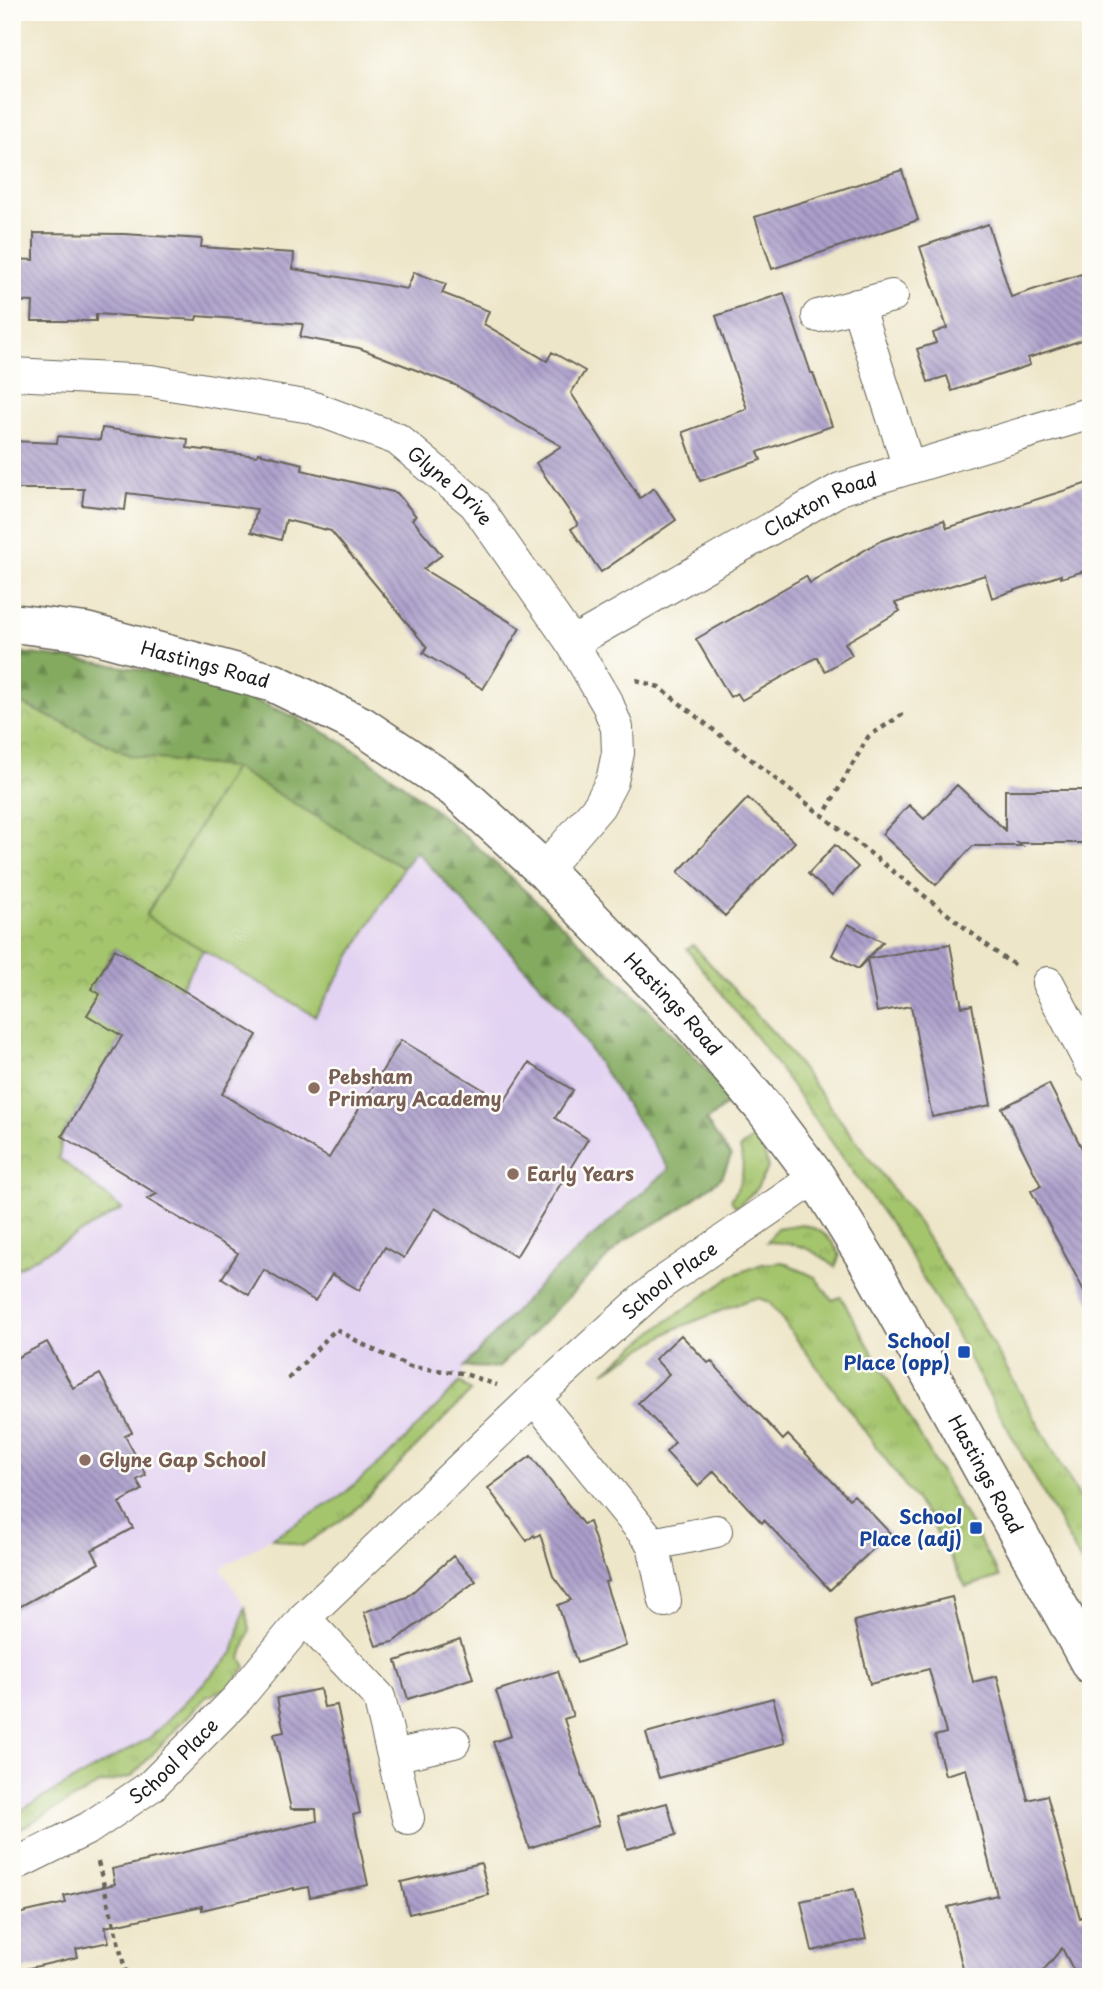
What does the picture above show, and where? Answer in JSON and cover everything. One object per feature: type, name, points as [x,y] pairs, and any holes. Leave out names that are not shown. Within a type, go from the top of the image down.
[{"type":"main road","name":"Hastings Road","points":[[12,623],[86,632],[274,682],[362,726],[454,788],[544,870],[689,1019],[764,1108],[816,1177],[869,1263],[1091,1665]]},
{"type":"street","points":[[818,316],[892,296]]},
{"type":"street","points":[[856,305],[909,468]]},
{"type":"street","name":"Glyne Drive","points":[[12,374],[151,381],[311,407],[397,439],[475,503],[572,643],[608,705],[617,728],[618,753],[612,781],[599,806],[544,870]]},
{"type":"street","name":"Claxton Road","points":[[572,643],[840,489],[1091,413]]},
{"type":"street","points":[[1048,983],[1091,1065]]},
{"type":"street","name":"School Place","points":[[12,1866],[89,1828],[151,1786],[237,1699],[303,1618],[534,1398],[659,1284],[816,1177]]},
{"type":"street","points":[[534,1398],[653,1544],[666,1601]]},
{"type":"street","points":[[653,1544],[716,1531]]},
{"type":"street","points":[[303,1618],[379,1697],[408,1818]]},
{"type":"street","points":[[394,1756],[454,1742]]},
{"type":"path","points":[[627,678],[659,687],[822,818],[1002,957],[1048,983]]},
{"type":"path","points":[[822,818],[868,737],[903,714]]},
{"type":"path","points":[[288,1380],[336,1329],[410,1367],[463,1373],[534,1398]]},
{"type":"path","points":[[89,1828],[127,1977]]},
{"type":"shaded area","name":"Pebsham Primary Academy","points":[[12,699],[234,768],[404,868],[416,851],[562,1008],[669,1169],[544,1280],[464,1367],[460,1382],[398,1447],[339,1497],[221,1568],[245,1606],[233,1653],[151,1737],[12,1815]]},
{"type":"green space","points":[[12,652],[141,670],[235,694],[302,721],[336,739],[401,783],[462,833],[575,938],[656,1017],[734,1099],[706,1121],[731,1156],[722,1177],[679,1210],[624,1241],[498,1368],[464,1367],[544,1280],[669,1169],[562,1008],[416,851],[403,868],[234,768],[131,756],[12,699]]},
{"type":"green space","points":[[12,699],[131,756],[234,768],[146,915],[203,950],[180,989],[115,949],[91,989],[100,994],[122,1036],[62,1136],[59,1158],[122,1209],[12,1271]]},
{"type":"green space","points":[[234,768],[403,868],[315,1016],[146,916]]},
{"type":"green space","points":[[693,945],[779,1039],[916,1220],[979,1320],[1091,1517],[1091,1580],[898,1235],[766,1050],[687,949]]},
{"type":"green space","points":[[760,1133],[768,1168],[755,1191],[736,1207],[731,1200],[742,1175],[740,1148]]},
{"type":"green space","points":[[802,1224],[820,1231],[833,1243],[840,1255],[835,1267],[804,1247],[767,1242],[777,1228]]},
{"type":"green space","points":[[783,1262],[815,1277],[832,1300],[841,1297],[1000,1577],[966,1587],[929,1518],[769,1302],[758,1298],[748,1300],[675,1329],[604,1372],[659,1327],[734,1275],[762,1264]]},
{"type":"green space","points":[[460,1382],[471,1391],[352,1513],[302,1546],[272,1538],[340,1497],[398,1447]]},
{"type":"green space","points":[[245,1606],[250,1630],[241,1658],[246,1667],[229,1688],[206,1697],[131,1777],[100,1784],[12,1833],[12,1815],[151,1737],[233,1653]]},
{"type":"building","points":[[902,170],[918,220],[772,269],[755,217]]},
{"type":"building","points":[[988,224],[1011,297],[1091,271],[1091,337],[1028,358],[1030,365],[952,391],[947,376],[928,382],[917,349],[936,343],[933,333],[947,328],[920,247]]},
{"type":"building","points":[[34,233],[124,234],[202,239],[201,247],[294,253],[293,269],[407,289],[414,272],[446,284],[442,293],[489,311],[484,324],[547,361],[552,352],[585,371],[571,393],[640,498],[654,488],[676,520],[601,572],[571,529],[578,524],[536,463],[561,446],[455,385],[359,348],[300,337],[303,324],[197,316],[196,320],[96,314],[96,321],[32,321],[33,302],[12,301],[12,259],[34,260]]},
{"type":"building","points":[[784,293],[832,426],[758,452],[761,460],[700,481],[683,432],[747,409],[716,316]]},
{"type":"building","points":[[102,428],[188,439],[187,448],[257,456],[258,453],[303,464],[302,470],[397,493],[416,516],[412,519],[442,555],[423,569],[520,628],[483,689],[423,653],[427,647],[331,531],[286,520],[281,540],[251,532],[257,509],[127,493],[125,510],[82,505],[84,489],[12,489],[12,441],[57,443],[58,436],[100,440]]},
{"type":"building","points":[[1091,482],[1091,569],[1061,578],[1061,575],[992,598],[985,575],[895,603],[900,611],[845,643],[852,655],[825,671],[817,657],[742,700],[737,693],[730,697],[696,639],[806,576],[810,583],[880,541],[944,520],[947,528]]},
{"type":"building","points":[[957,785],[1005,830],[1005,790],[1091,790],[1091,843],[973,846],[936,885],[882,834],[909,805],[924,819]]},
{"type":"building","points":[[748,798],[795,842],[725,916],[678,872]]},
{"type":"building","points":[[835,845],[858,867],[832,895],[808,874]]},
{"type":"building","points":[[848,924],[883,942],[858,969],[832,955]]},
{"type":"building","points":[[950,944],[962,1007],[972,1005],[991,1105],[932,1117],[911,1006],[877,1012],[867,959]]},
{"type":"building","points":[[115,949],[257,1035],[222,1094],[329,1158],[401,1040],[504,1102],[529,1063],[573,1090],[555,1118],[588,1139],[516,1257],[435,1208],[404,1258],[385,1247],[359,1290],[332,1274],[315,1301],[264,1270],[249,1295],[222,1278],[238,1253],[147,1199],[157,1194],[62,1136],[122,1036],[87,1015],[100,994],[91,989]]},
{"type":"building","points":[[1049,1084],[1091,1166],[1091,1304],[1031,1191],[1041,1186],[1002,1108]]},
{"type":"building","points":[[681,1335],[708,1363],[711,1361],[783,1440],[788,1435],[849,1499],[854,1495],[890,1533],[830,1590],[714,1471],[698,1486],[666,1452],[675,1442],[638,1403],[669,1374],[655,1359]]},
{"type":"building","points":[[47,1342],[73,1388],[100,1374],[132,1432],[125,1436],[146,1475],[137,1480],[142,1490],[119,1503],[133,1528],[92,1550],[99,1563],[12,1611],[12,1360]]},
{"type":"building","points":[[531,1456],[583,1524],[589,1522],[609,1581],[605,1582],[626,1646],[577,1663],[558,1605],[571,1600],[553,1576],[540,1534],[527,1541],[488,1488]]},
{"type":"building","points":[[453,1556],[476,1581],[393,1642],[376,1646],[364,1612],[407,1597]]},
{"type":"building","points":[[952,1597],[973,1682],[997,1676],[1028,1800],[1047,1795],[1080,1918],[1091,1913],[1091,1977],[1077,1977],[1062,1948],[1038,1977],[965,1977],[948,1907],[997,1895],[966,1769],[945,1775],[935,1736],[946,1733],[929,1669],[870,1684],[854,1621]]},
{"type":"building","points":[[460,1639],[473,1678],[408,1699],[396,1661]]},
{"type":"building","points":[[558,1671],[573,1716],[564,1719],[599,1825],[529,1848],[493,1742],[511,1736],[496,1691]]},
{"type":"building","points":[[320,1689],[324,1707],[337,1705],[360,1813],[353,1815],[368,1885],[310,1897],[308,1887],[294,1888],[202,1910],[202,1906],[105,1927],[109,1942],[76,1949],[78,1957],[12,1972],[13,1915],[66,1903],[64,1896],[115,1884],[112,1869],[317,1821],[316,1809],[291,1809],[274,1734],[284,1732],[277,1698]]},
{"type":"building","points":[[773,1698],[785,1743],[659,1778],[646,1733]]},
{"type":"building","points":[[667,1803],[676,1835],[627,1849],[618,1816]]},
{"type":"building","points":[[481,1863],[489,1895],[409,1914],[401,1882]]},
{"type":"building","points":[[854,1889],[866,1939],[812,1951],[801,1901]]},
{"type":"place","name":"Pebsham Primary Academy","points":[[314,1088]]},
{"type":"place","name":"Early Years","points":[[513,1174]]},
{"type":"place","name":"School Place (opp)","points":[[964,1352]]},
{"type":"place","name":"Glyne Gap School","points":[[85,1460]]},
{"type":"place","name":"School Place (adj)","points":[[976,1528]]}]
